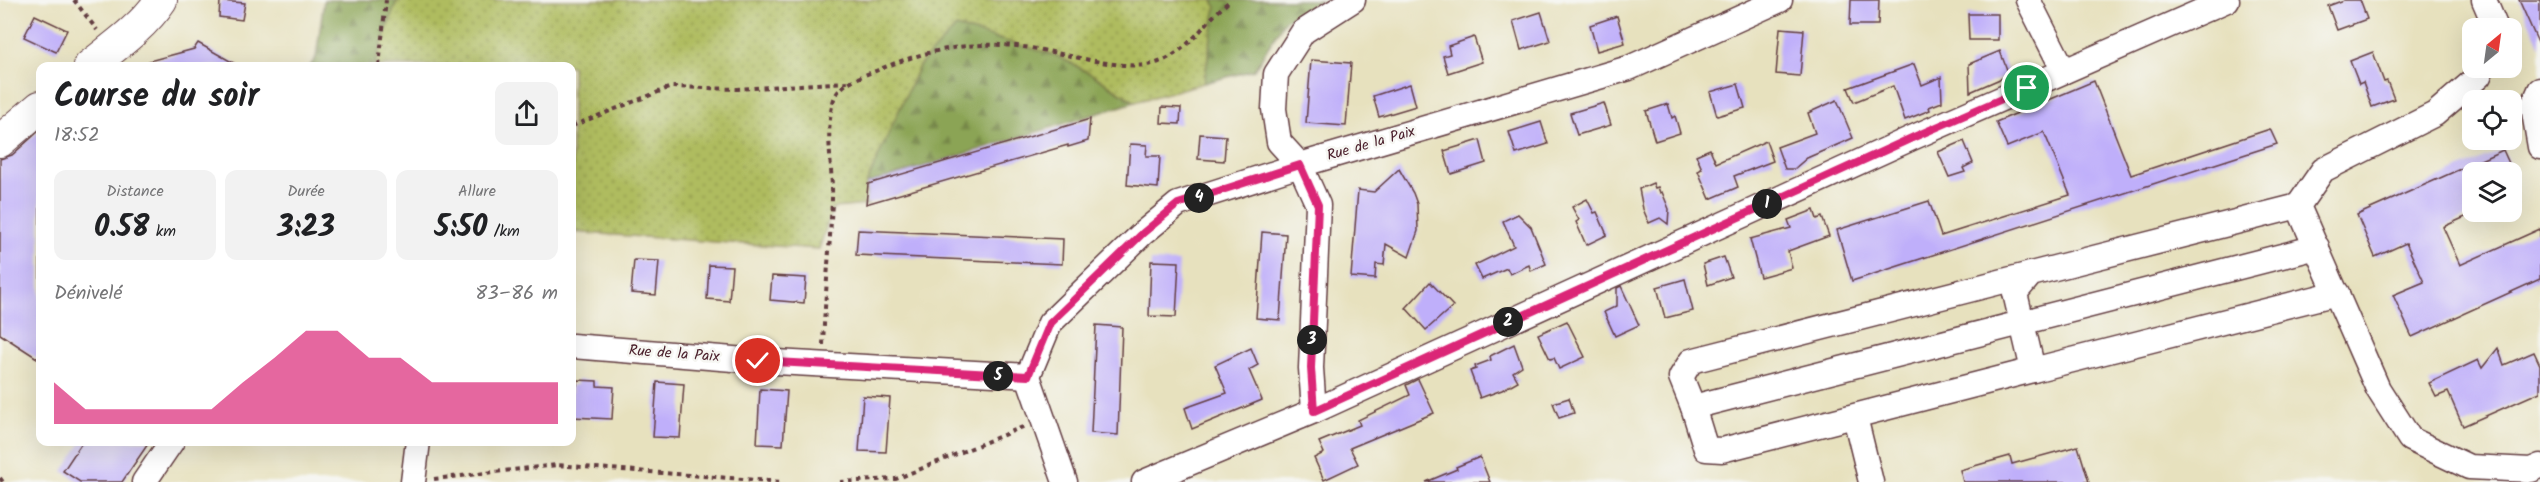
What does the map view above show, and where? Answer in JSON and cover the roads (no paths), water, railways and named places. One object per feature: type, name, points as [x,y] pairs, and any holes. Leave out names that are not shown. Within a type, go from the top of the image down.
[{"type":"main road","points":[[95,62],[154,10],[161,0]]},
{"type":"main road","points":[[0,141],[36,110]]},
{"type":"street","points":[[1314,411],[1311,368],[1318,205],[1300,165],[1279,142],[1274,109],[1276,74],[1303,32],[1353,0]]},
{"type":"street","name":"Rue de la Paix","points":[[576,346],[758,361],[1028,376],[1050,323],[1143,233],[1178,204],[1300,165],[1629,68],[1780,0]]},
{"type":"street","points":[[2028,0],[2064,71]]},
{"type":"street","points":[[1144,482],[1314,411],[1903,142],[2227,0]]},
{"type":"street","points":[[2484,0],[2492,18]]},
{"type":"street","points":[[2337,293],[1722,450],[1706,449],[1694,407],[1681,377],[1691,361],[2298,206],[2323,170],[2435,114],[2477,78]]},
{"type":"street","points":[[2540,90],[2533,106],[2540,147]]},
{"type":"street","points":[[2298,206],[2378,389],[2410,439],[2469,467],[2536,468]]},
{"type":"street","points":[[1694,407],[2317,247]]},
{"type":"street","points":[[2031,274],[2015,293],[2034,370]]},
{"type":"street","points":[[1028,376],[1065,482]]},
{"type":"street","points":[[1855,417],[1871,482]]},
{"type":"street","points":[[144,482],[169,446]]},
{"type":"street","points":[[413,482],[417,446]]},
{"type":"street","points":[[2507,482],[2536,468]]}]
